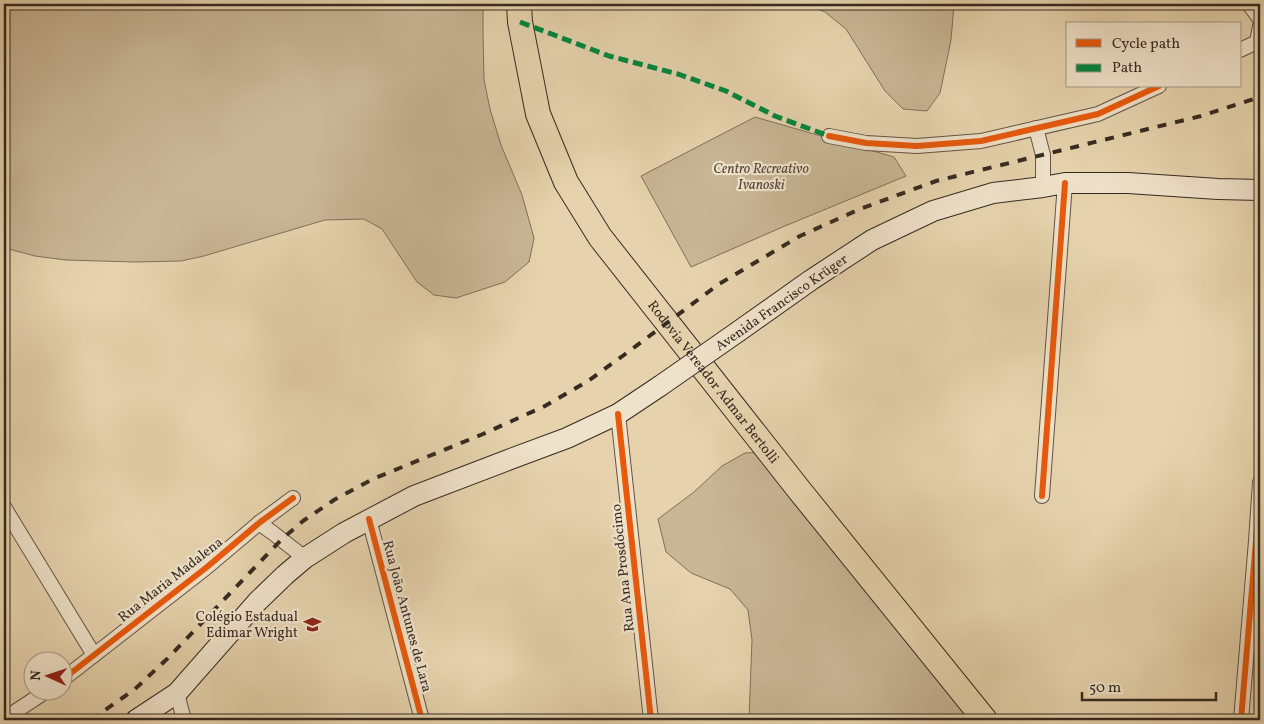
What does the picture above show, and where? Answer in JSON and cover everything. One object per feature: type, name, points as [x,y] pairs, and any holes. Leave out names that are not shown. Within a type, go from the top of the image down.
[{"type":"highway","name":"Rodovia Vereador Admar Bertolli","points":[[519,4],[520,22],[538,114],[566,182],[600,237],[800,491],[986,720]]},
{"type":"main road","name":"Avenida Francisco Krüger","points":[[136,720],[177,693],[257,602],[285,575],[305,558],[344,533],[414,496],[568,438],[618,414],[872,240],[933,211],[993,193],[1065,183],[1128,183],[1260,190]]},
{"type":"street","points":[[1250,4],[1260,18]]},
{"type":"street","points":[[1242,49],[1258,41],[1260,26]]},
{"type":"street","points":[[829,136],[866,143],[917,146],[982,141],[1098,114],[1155,88]]},
{"type":"street","points":[[1036,128],[1043,155],[1043,187]]},
{"type":"street","points":[[1042,496],[1065,183]]},
{"type":"street","name":"Rua Ana Prosdócimo","points":[[618,414],[651,720]]},
{"type":"street","points":[[1240,720],[1260,482]]},
{"type":"street","name":"Rua Maria Madalena","points":[[72,672],[293,498]]},
{"type":"street","points":[[4,507],[94,655]]},
{"type":"street","name":"Rua João Antunes de Lara","points":[[369,519],[422,720]]},
{"type":"street","points":[[259,523],[305,558]]},
{"type":"street","points":[[177,693],[184,720]]},
{"type":"street","points":[[4,718],[29,702]]},
{"type":"green space","points":[[4,4],[483,4],[484,80],[490,109],[501,145],[522,195],[534,238],[529,262],[505,282],[456,298],[434,295],[417,282],[382,229],[364,219],[325,220],[181,261],[66,260],[35,256],[5,248]]},
{"type":"green space","points":[[806,4],[954,4],[951,40],[940,93],[927,111],[903,109],[885,91],[846,29],[825,12]]},
{"type":"green space","name":"Centro Recreativo Ivanoski","points":[[755,117],[894,157],[906,176],[691,267],[641,176]]},
{"type":"green space","points":[[767,452],[898,632],[988,720],[749,720],[752,640],[748,610],[730,589],[691,573],[666,552],[658,519],[694,492],[722,466],[745,453]]},
{"type":"railway","points":[[91,720],[135,689],[167,659],[281,540],[303,521],[334,500],[373,479],[483,434],[545,406],[588,381],[719,284],[800,236],[860,209],[936,181],[1201,116],[1260,97]]},
{"type":"marked path","points":[[520,22],[609,56],[678,74],[726,91],[775,116],[829,136]]},
{"type":"cycle path","points":[[829,136],[866,143],[917,146],[981,141],[1098,114],[1155,88]]},
{"type":"cycle path","points":[[1042,496],[1065,183]]},
{"type":"cycle path","points":[[618,414],[651,720]]},
{"type":"cycle path","points":[[1241,720],[1260,482]]},
{"type":"cycle path","points":[[72,672],[293,498]]},
{"type":"cycle path","points":[[369,519],[422,720]]},
{"type":"place","name":"Colégio Estadual Edimar Wright","points":[[312,624]]}]
